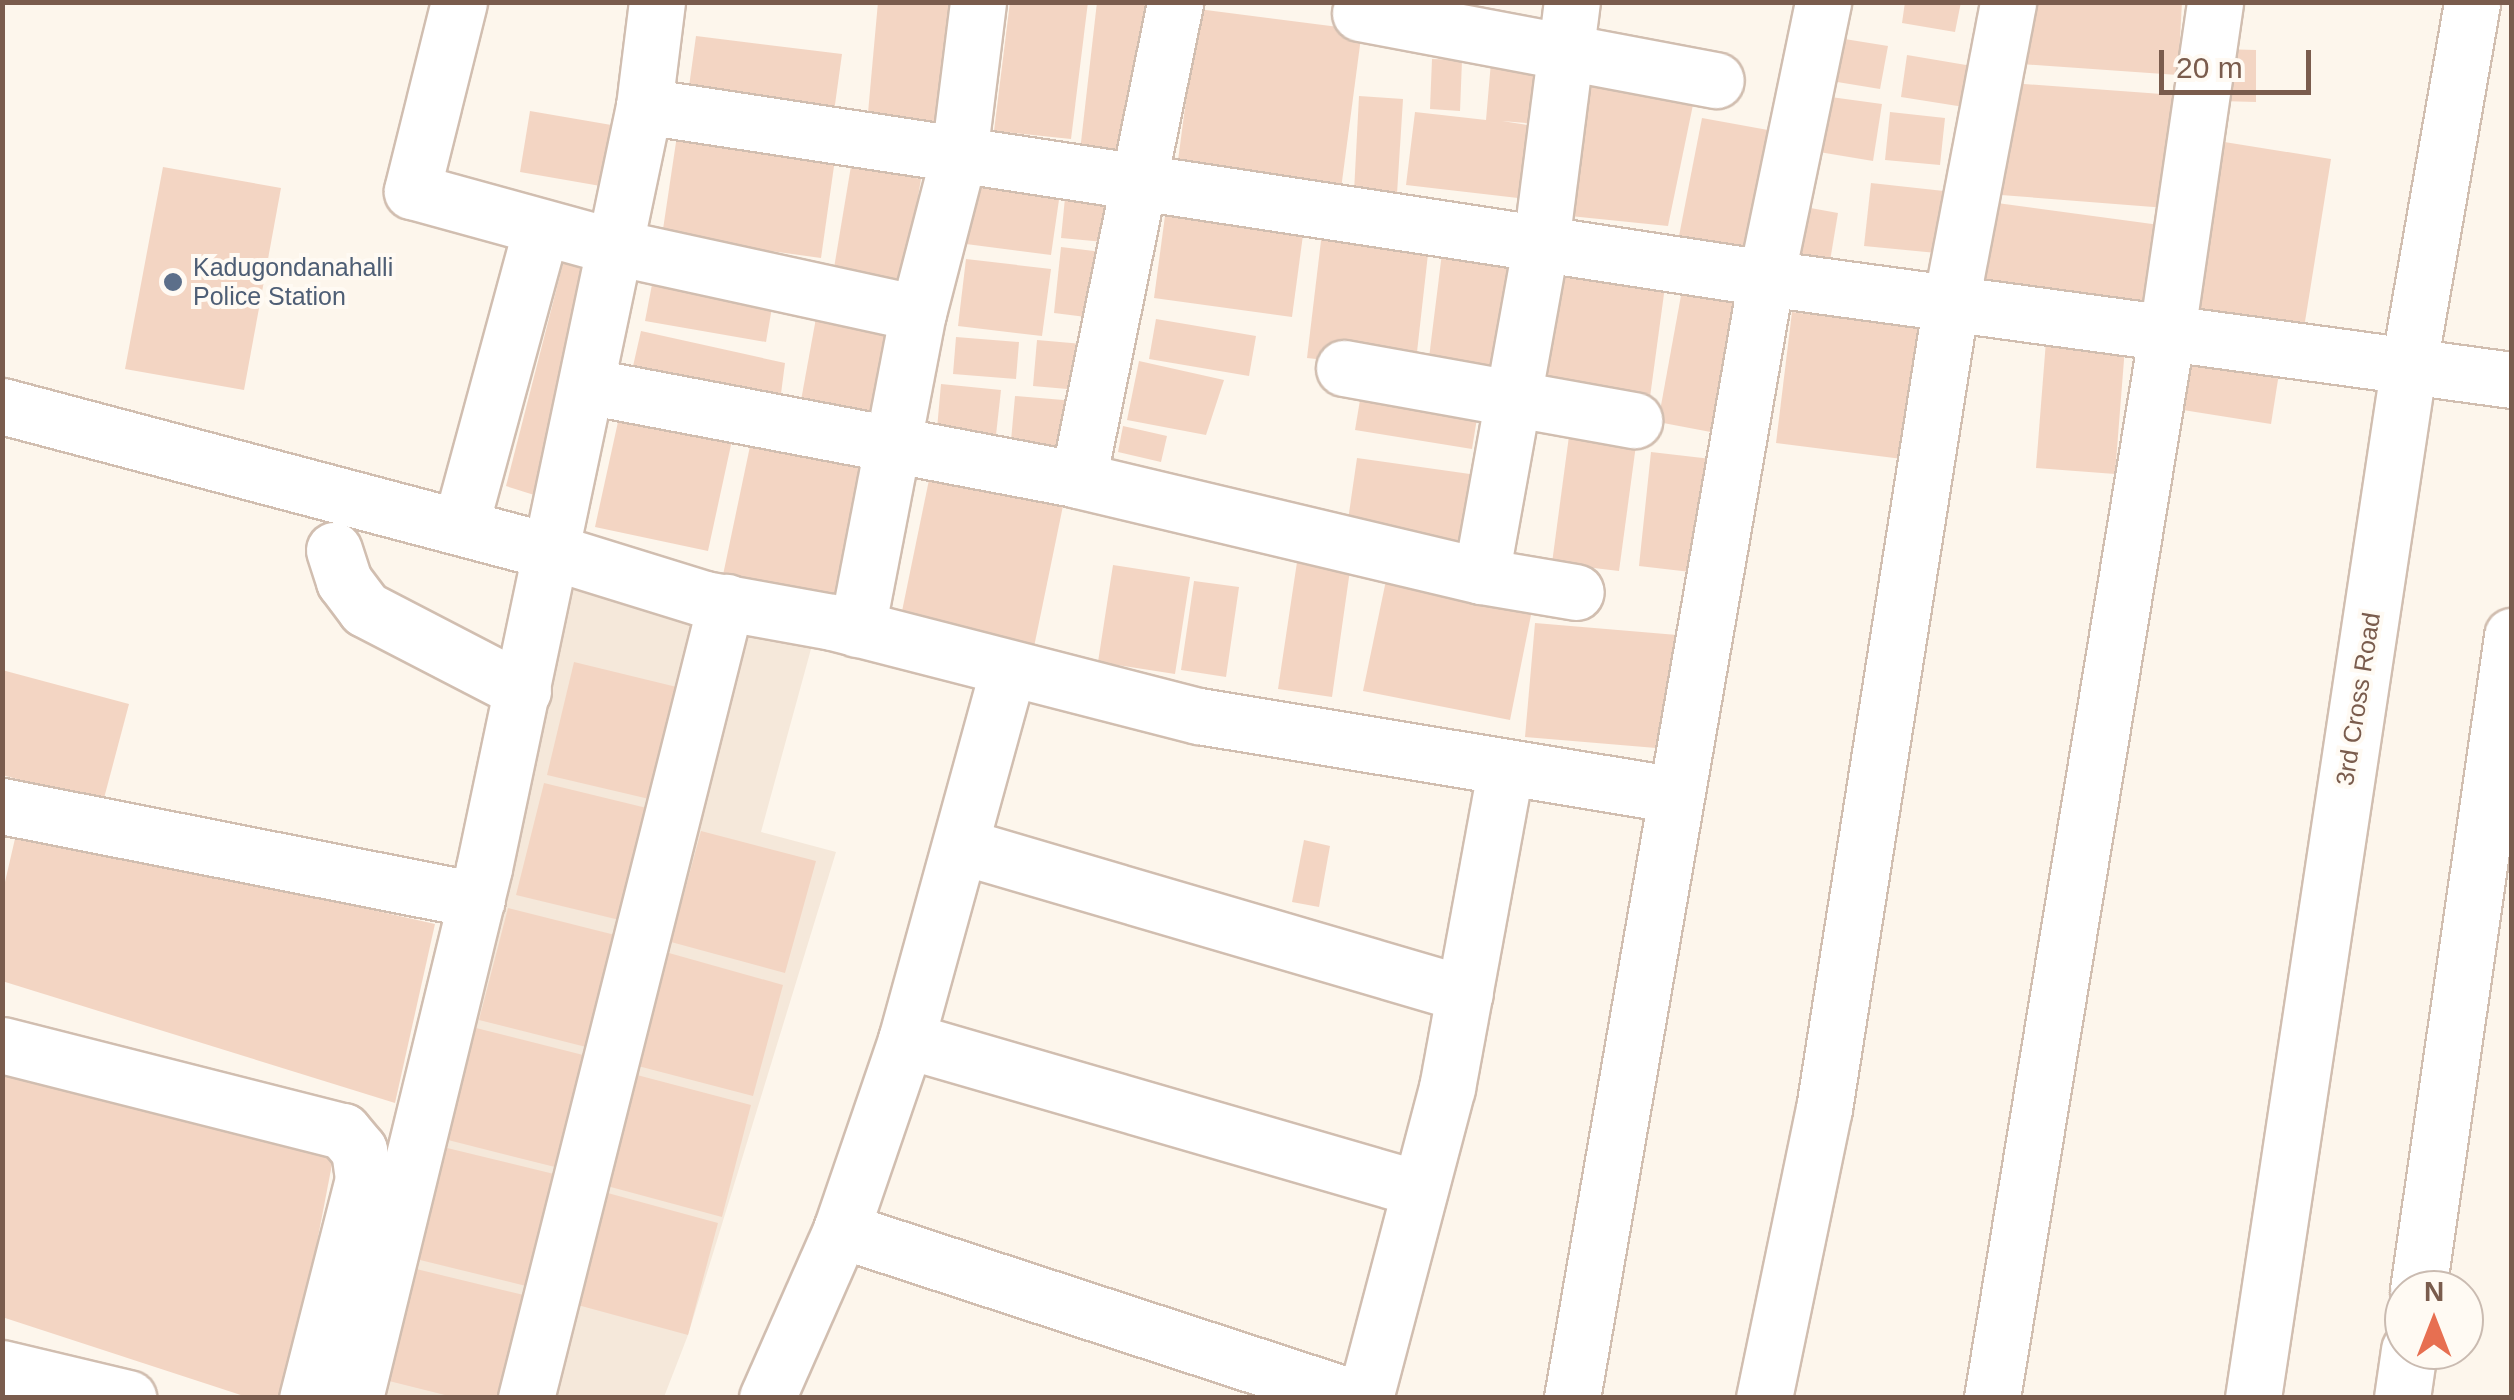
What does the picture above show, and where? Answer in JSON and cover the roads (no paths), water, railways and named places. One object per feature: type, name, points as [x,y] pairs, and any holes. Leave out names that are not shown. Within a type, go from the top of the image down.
[{"type":"street","points":[[459,2],[412,191],[615,248],[918,313]]},
{"type":"street","points":[[355,1398],[477,900],[523,691],[644,106],[657,2]]},
{"type":"street","points":[[857,629],[918,313],[959,155],[978,2]]},
{"type":"street","points":[[1078,480],[1175,2]]},
{"type":"street","points":[[1572,1398],[1766,278],[1823,2]]},
{"type":"street","points":[[1764,1398],[1824,1108],[1951,302],[2008,2]]},
{"type":"street","points":[[1992,1398],[2167,332],[2214,2]]},
{"type":"street","name":"3rd Cross Road","points":[[2253,1398],[2409,364],[2472,2]]},
{"type":"street","points":[[1360,13],[1569,28],[1716,80]]},
{"type":"street","points":[[1481,576],[1541,243],[1569,28]]},
{"type":"street","points":[[644,106],[1766,278],[2512,380]]},
{"type":"street","points":[[460,528],[535,251]]},
{"type":"street","points":[[1344,368],[1634,420]]},
{"type":"street","points":[[587,386],[1078,480],[1481,576],[1576,592]]},
{"type":"street","points":[[2,406],[553,552],[726,602],[857,629],[1200,716],[1674,795]]},
{"type":"street","points":[[334,550],[344,582],[365,609],[523,691]]},
{"type":"street","points":[[526,1398],[726,602]]},
{"type":"street","points":[[2421,1270],[2512,636]]},
{"type":"street","points":[[766,1398],[842,1230],[906,1040],[1008,670]]},
{"type":"street","points":[[1365,1398],[1420,1189],[1465,994],[1506,767]]},
{"type":"street","points":[[2,806],[477,900]]},
{"type":"street","points":[[960,846],[1465,994]]},
{"type":"street","points":[[906,1040],[1420,1189]]},
{"type":"street","points":[[2,1046],[343,1131],[359,1150],[364,1179],[307,1398]]},
{"type":"street","points":[[842,1230],[1356,1398]]},
{"type":"street","points":[[2,1368],[128,1398]]},
{"type":"street","points":[[2402,1398],[2406,1370]]},
{"type":"place","name":"Kadugondanahalli Police Station","points":[[173,282]]}]
